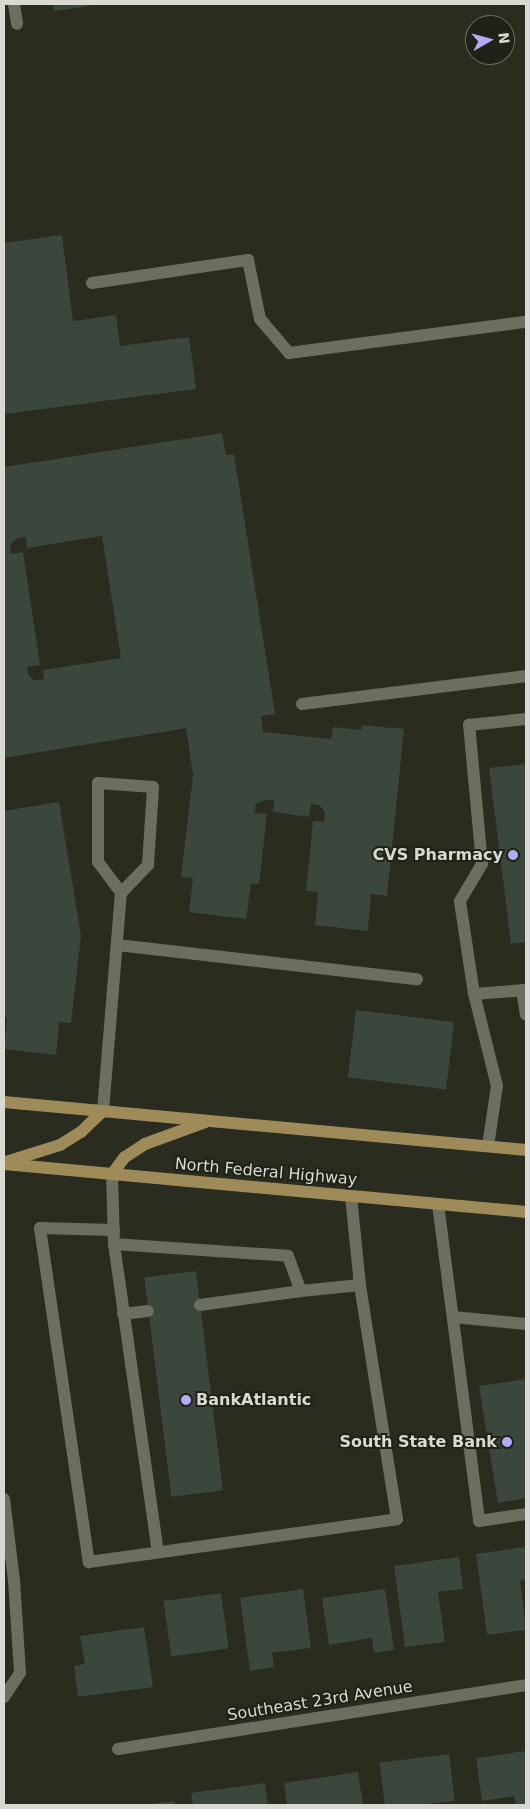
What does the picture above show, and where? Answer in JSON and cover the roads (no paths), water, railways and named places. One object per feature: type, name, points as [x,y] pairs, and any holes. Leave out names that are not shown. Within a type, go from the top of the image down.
[{"type":"main road","points":[[4,1102],[526,1150]]},
{"type":"main road","points":[[4,1163],[60,1145],[81,1132],[102,1110]]},
{"type":"main road","points":[[112,1174],[125,1157],[145,1144],[209,1121]]},
{"type":"main road","name":"North Federal Highway","points":[[4,1163],[526,1212]]},
{"type":"street","points":[[14,4],[17,24]]},
{"type":"street","points":[[92,283],[248,260],[260,319],[289,353],[526,322]]},
{"type":"street","points":[[302,704],[526,676]]},
{"type":"street","points":[[488,1146],[497,1086],[474,994],[460,901],[482,864],[469,725],[526,719]]},
{"type":"street","points":[[102,1110],[121,893],[148,865],[153,787],[98,783],[98,862],[121,893]]},
{"type":"street","points":[[117,945],[417,978]]},
{"type":"street","points":[[474,994],[524,990],[526,1015]]},
{"type":"street","points":[[112,1174],[114,1244],[158,1552]]},
{"type":"street","points":[[114,1230],[40,1228],[89,1562],[397,1519],[360,1284],[351,1196]]},
{"type":"street","points":[[438,1204],[479,1521],[526,1514]]},
{"type":"street","points":[[114,1244],[288,1256],[301,1291]]},
{"type":"street","points":[[200,1305],[360,1284]]},
{"type":"street","points":[[123,1314],[148,1311]]},
{"type":"street","points":[[453,1317],[526,1324]]},
{"type":"street","points":[[4,1499],[14,1580],[20,1673],[4,1697]]},
{"type":"street","name":"Southeast 23rd Avenue","points":[[118,1749],[526,1686]]},
{"type":"place","name":"CVS Pharmacy","points":[[513,855]]},
{"type":"place","name":"BankAtlantic","points":[[186,1400]]},
{"type":"place","name":"South State Bank","points":[[507,1442]]}]
